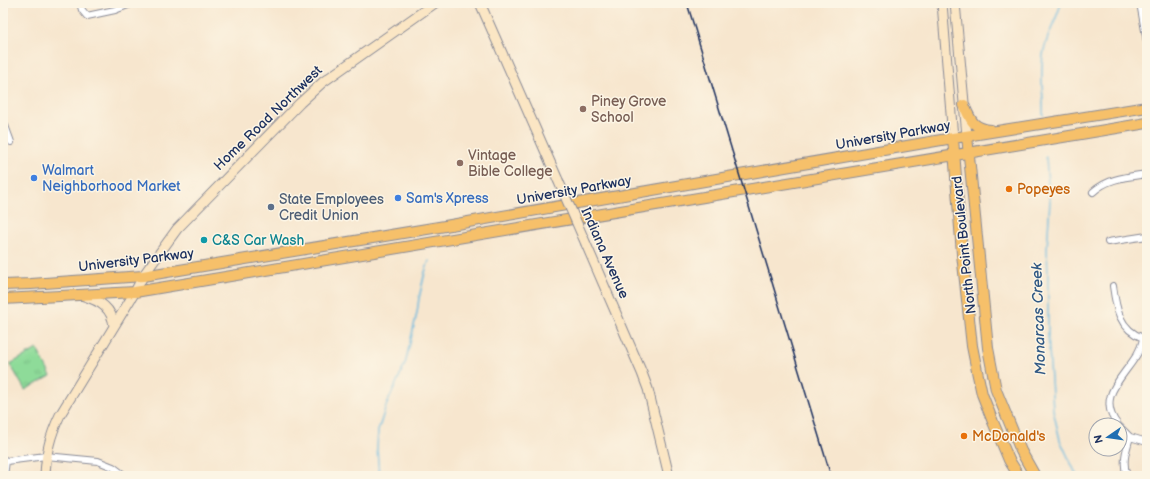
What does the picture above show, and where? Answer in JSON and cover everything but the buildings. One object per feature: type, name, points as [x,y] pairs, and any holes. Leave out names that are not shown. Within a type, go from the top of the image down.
[{"type":"main road","name":"Home Road Northwest","points":[[45,476],[46,456],[52,432],[60,414],[135,292],[143,276],[177,229],[300,103],[323,82],[434,3]]},
{"type":"main road","name":"Indiana Avenue","points":[[480,3],[642,373],[648,389],[669,476]]},
{"type":"main road","name":"North Point Boulevard","points":[[942,3],[962,254],[972,346],[982,394],[1009,460],[1019,476]]},
{"type":"main road","name":"North Point Boulevard","points":[[955,3],[968,153],[988,348],[996,390],[1020,451],[1035,476]]},
{"type":"main road","points":[[964,105],[974,123],[978,127],[997,131]]},
{"type":"main road","name":"University Parkway","points":[[3,285],[143,276],[953,138],[1147,107]]},
{"type":"main road","name":"University Parkway","points":[[3,299],[135,292],[1147,123]]},
{"type":"main road","points":[[82,295],[93,298],[108,310],[112,315],[114,326]]},
{"type":"main road","points":[[977,371],[981,374],[987,388],[990,390],[996,390]]},
{"type":"main road","points":[[982,394],[990,396],[996,409],[1001,413],[1005,413]]},
{"type":"street","points":[[80,3],[82,10],[87,16],[115,10],[133,3]]},
{"type":"street","points":[[1140,3],[1147,42]]},
{"type":"street","points":[[3,120],[11,142]]},
{"type":"street","points":[[1093,192],[1101,185],[1115,179],[1147,174]]},
{"type":"street","points":[[1108,242],[1147,236]]},
{"type":"street","points":[[1113,286],[1116,308],[1121,319],[1136,336],[1145,337],[1138,353],[1112,389],[1110,410],[1114,417]]},
{"type":"street","points":[[1126,476],[1125,452],[1130,437],[1147,442]]},
{"type":"street","points":[[4,476],[5,460],[46,456],[102,462],[113,467],[125,476]]},
{"type":"green space","points":[[37,349],[51,376],[25,390],[10,364]]},
{"type":"waterway","name":"Monarcas Creek","points":[[1043,115],[1042,74],[1044,50],[1061,3]]},
{"type":"waterway","name":"Monarcas Creek","points":[[1046,157],[1050,200],[1047,249],[1048,334],[1053,410],[1060,440],[1077,476]]},
{"type":"waterway","points":[[379,476],[377,448],[378,431],[386,406],[405,364],[425,272],[429,261]]},
{"type":"railway","points":[[687,3],[831,476]]},
{"type":"place","name":"Piney Grove School","points":[[583,109]]},
{"type":"place","name":"Vintage Bible College","points":[[460,163]]},
{"type":"place","name":"Walmart Neighborhood Market","points":[[34,178]]},
{"type":"place","name":"Popeyes","points":[[1009,189]]},
{"type":"place","name":"Sam's Xpress","points":[[398,198]]},
{"type":"place","name":"State Employees Credit Union","points":[[271,207]]},
{"type":"place","name":"C&S Car Wash","points":[[204,240]]},
{"type":"place","name":"McDonald's","points":[[964,436]]}]
